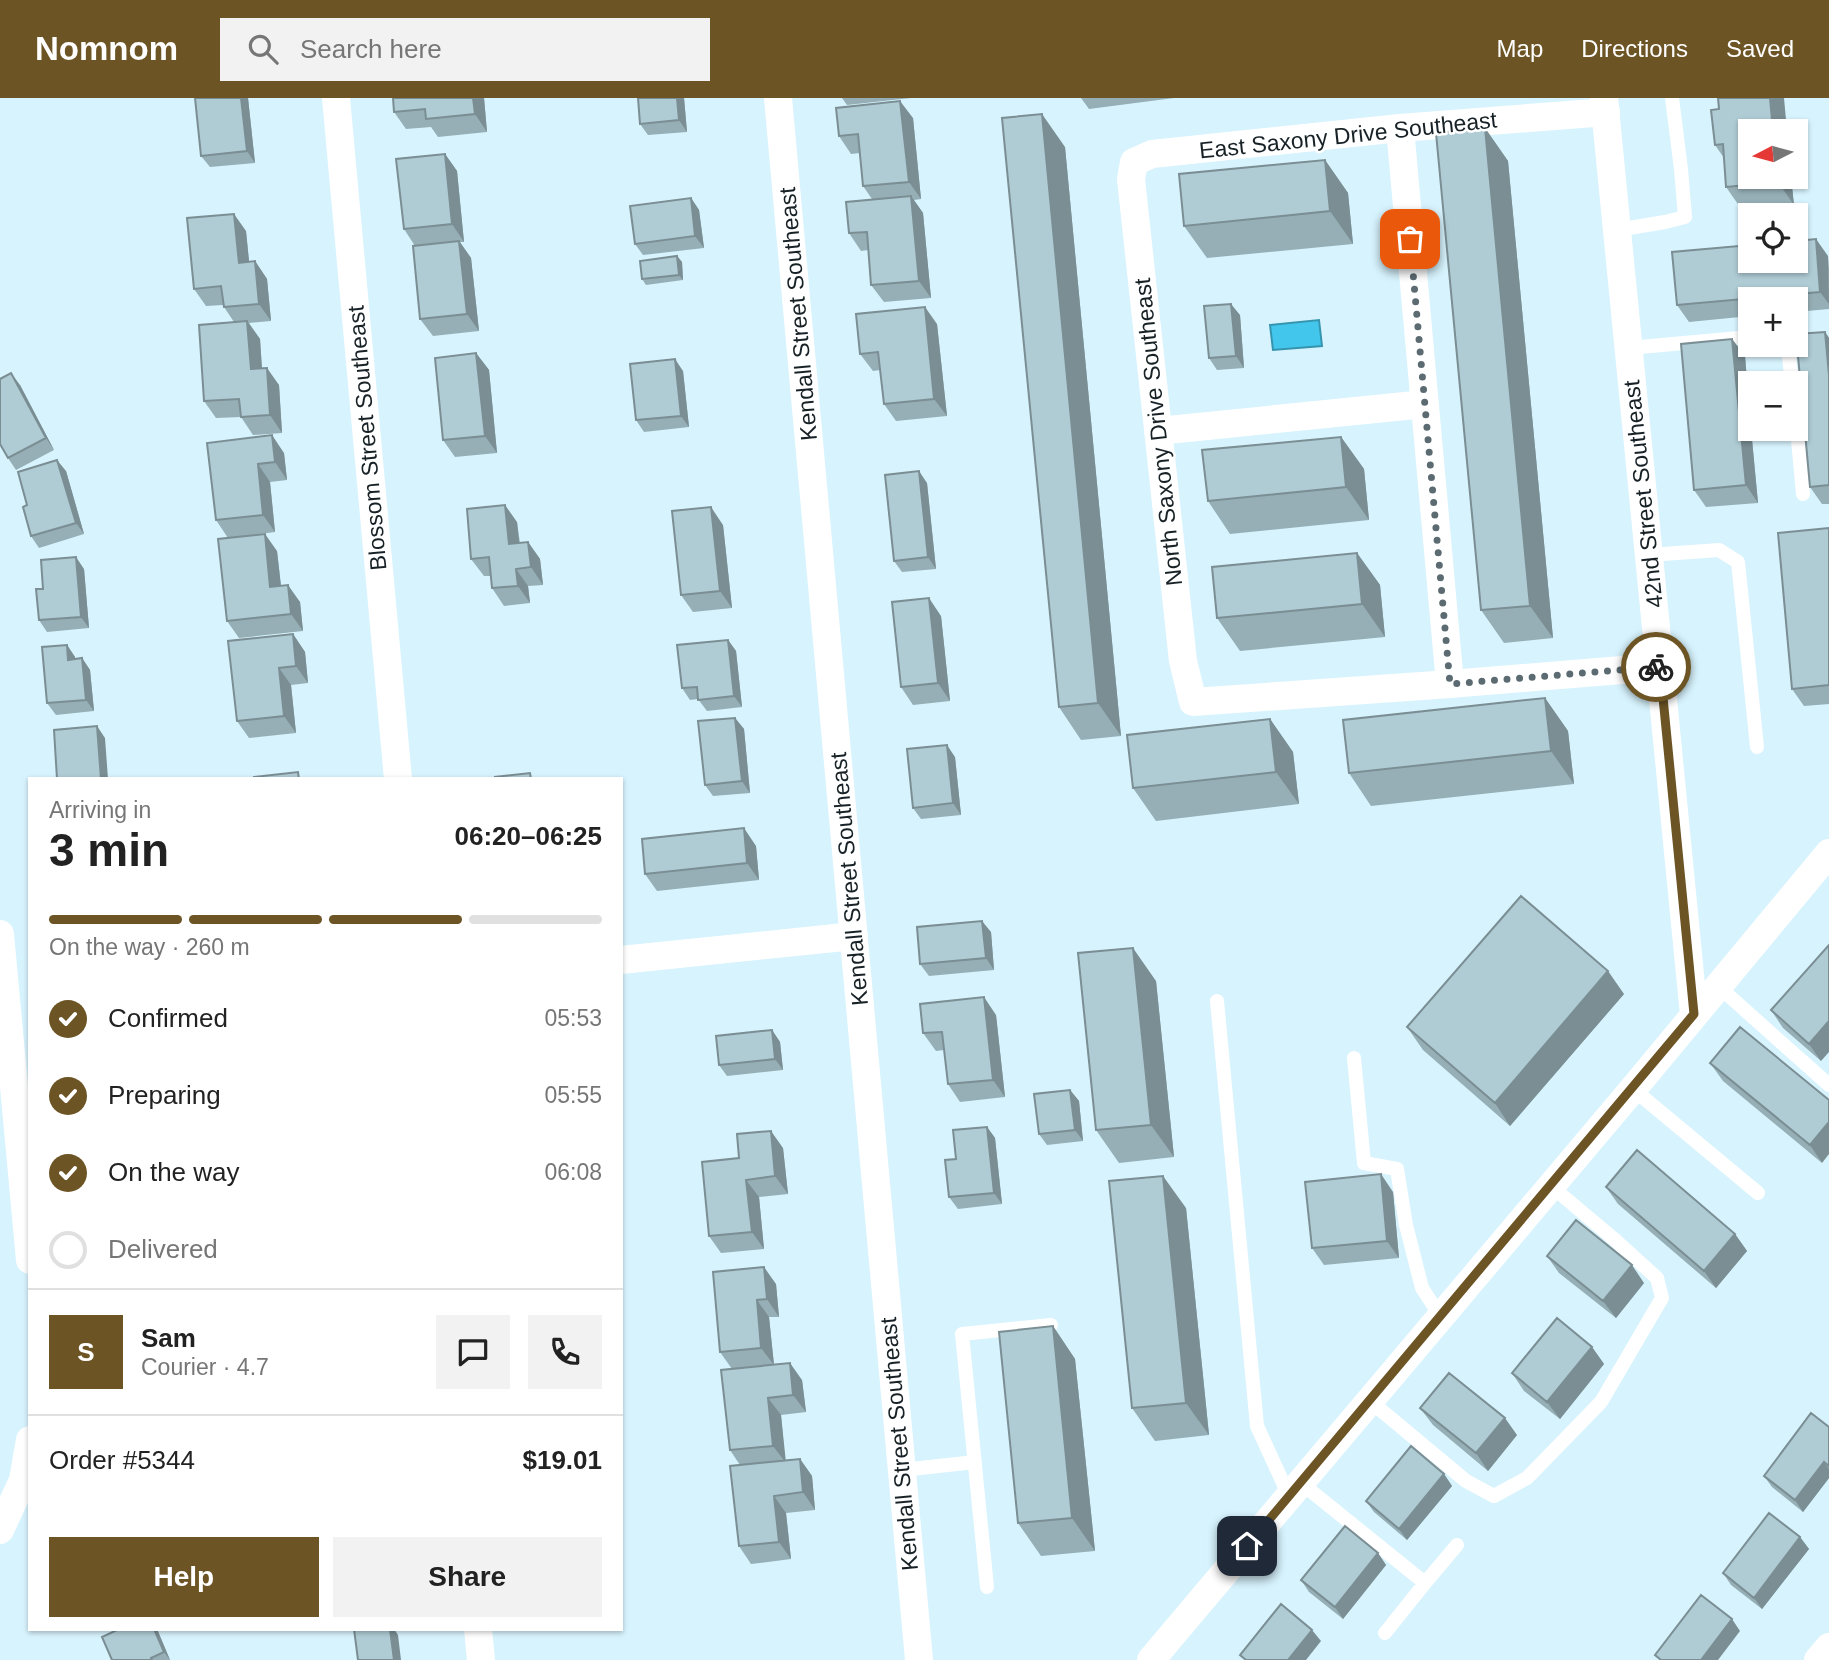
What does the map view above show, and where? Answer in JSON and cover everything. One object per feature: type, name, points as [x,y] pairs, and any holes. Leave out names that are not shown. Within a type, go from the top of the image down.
[{"type":"street","name":"Blossom Street Southeast","points":[[336,98],[398,777]]},
{"type":"street","name":"Kendall Street Southeast","points":[[778,98],[919,1660]]},
{"type":"street","name":"42nd Street Southeast","points":[[1605,105],[1694,1014]]},
{"type":"street","name":"East Saxony Drive Southeast","points":[[1134,162],[1152,154],[1605,105]]},
{"type":"street","points":[[1400,128],[1450,684],[1660,667]]},
{"type":"street","name":"North Saxony Drive Southeast","points":[[1134,162],[1131,179],[1182,661],[1193,702],[1450,684]]},
{"type":"street","points":[[1158,431],[1425,404]]},
{"type":"street","points":[[1151,1660],[1829,853]]},
{"type":"street","points":[[0,934],[19,1017],[11,1181],[28,1252]]},
{"type":"street","points":[[623,960],[854,936]]},
{"type":"street","points":[[0,1530],[23,1480],[28,1451]]},
{"type":"street","points":[[478,1631],[481,1660]]},
{"type":"street","points":[[1818,1660],[1829,1647]]},
{"type":"lane","points":[[1617,230],[1685,217],[1672,98]]},
{"type":"lane","points":[[1629,348],[1738,338]]},
{"type":"lane","points":[[1798,441],[1803,494]]},
{"type":"lane","points":[[1649,555],[1719,550],[1738,562],[1757,747]]},
{"type":"lane","points":[[1718,986],[1829,1085]]},
{"type":"lane","points":[[1217,1001],[1257,1426],[1295,1489],[1425,1583]]},
{"type":"lane","points":[[1353,1058],[1364,1163],[1397,1169],[1406,1226],[1422,1288],[1441,1317]]},
{"type":"lane","points":[[1633,1088],[1758,1193]]},
{"type":"lane","points":[[1370,1401],[1466,1481],[1494,1496],[1527,1478],[1601,1402],[1662,1298],[1657,1278],[1550,1186]]},
{"type":"lane","points":[[987,1587],[962,1334],[1051,1325]]},
{"type":"lane","points":[[902,1470],[975,1462]]},
{"type":"lane","points":[[1385,1633],[1457,1545]]},
{"type":"water","points":[[1319,320],[1322,346],[1273,350],[1270,325]]},
{"type":"building","points":[[195,98],[241,98],[247,151],[201,156]]},
{"type":"building","points":[[393,98],[473,98],[475,114],[426,119],[425,109],[394,112]]},
{"type":"building","points":[[638,98],[677,98],[679,120],[640,124]]},
{"type":"building","points":[[1718,98],[1770,98],[1772,119],[1738,119],[1738,186],[1726,187],[1723,144],[1715,145],[1711,110],[1719,109]]},
{"type":"building","points":[[900,101],[909,182],[863,186],[858,134],[839,136],[836,108]]},
{"type":"building","points":[[1042,114],[1098,703],[1059,707],[1002,118]]},
{"type":"building","points":[[1485,128],[1530,606],[1481,610],[1436,133]]},
{"type":"building","points":[[445,154],[452,224],[404,229],[396,159]]},
{"type":"building","points":[[1325,160],[1330,211],[1184,226],[1179,174]]},
{"type":"building","points":[[911,196],[919,281],[871,285],[867,232],[849,233],[846,202]]},
{"type":"building","points":[[691,198],[695,236],[635,244],[630,206]]},
{"type":"building","points":[[234,214],[239,263],[255,261],[259,304],[224,307],[221,286],[194,289],[187,218]]},
{"type":"building","points":[[1816,239],[1820,292],[1808,293],[1808,287],[1738,287],[1738,299],[1677,305],[1672,252],[1738,246],[1738,273],[1808,273],[1808,240]]},
{"type":"building","points":[[459,241],[467,314],[420,319],[413,246]]},
{"type":"building","points":[[677,256],[679,275],[642,279],[640,261]]},
{"type":"building","points":[[1231,304],[1236,356],[1209,358],[1204,306]]},
{"type":"building","points":[[925,307],[934,399],[884,404],[878,352],[860,354],[856,314]]},
{"type":"building","points":[[247,321],[251,369],[267,368],[270,415],[241,417],[239,399],[204,401],[199,325]]},
{"type":"building","points":[[1825,332],[1829,375],[1829,485],[1810,487],[1806,441],[1808,441],[1808,371],[1799,371],[1798,357],[1808,357],[1808,333]]},
{"type":"building","points":[[1732,339],[1738,402],[1738,441],[1742,441],[1746,485],[1694,490],[1681,344]]},
{"type":"building","points":[[476,353],[485,436],[443,440],[435,358]]},
{"type":"building","points":[[675,359],[681,416],[636,420],[630,364]]},
{"type":"building","points":[[11,373],[46,438],[8,458],[0,444],[0,379]]},
{"type":"building","points":[[272,435],[275,462],[258,464],[263,515],[216,520],[207,443]]},
{"type":"building","points":[[1341,437],[1346,487],[1208,501],[1202,450]]},
{"type":"building","points":[[57,460],[76,523],[31,536],[23,507],[27,505],[18,472]]},
{"type":"building","points":[[919,471],[928,557],[894,561],[885,475]]},
{"type":"building","points":[[505,505],[509,544],[528,542],[531,567],[516,569],[518,586],[492,588],[489,557],[471,559],[467,509]]},
{"type":"building","points":[[711,507],[720,591],[681,595],[672,511]]},
{"type":"building","points":[[1829,528],[1829,685],[1792,689],[1778,533]]},
{"type":"building","points":[[265,534],[270,587],[288,585],[291,614],[227,621],[218,539]]},
{"type":"building","points":[[1357,553],[1362,604],[1217,618],[1212,567]]},
{"type":"building","points":[[76,557],[81,617],[39,620],[36,589],[43,589],[41,560]]},
{"type":"building","points":[[929,598],[938,683],[901,687],[892,602]]},
{"type":"building","points":[[293,634],[296,666],[279,668],[284,716],[237,721],[228,641]]},
{"type":"building","points":[[728,640],[734,696],[698,700],[697,687],[682,688],[677,645]]},
{"type":"building","points":[[67,645],[68,660],[82,658],[86,700],[47,703],[42,647]]},
{"type":"building","points":[[1545,698],[1551,751],[1349,773],[1343,720]]},
{"type":"building","points":[[735,718],[742,781],[705,785],[698,721]]},
{"type":"building","points":[[1270,719],[1276,772],[1133,788],[1127,735]]},
{"type":"building","points":[[97,726],[101,777],[57,777],[54,730]]},
{"type":"building","points":[[947,745],[953,803],[913,808],[907,749]]},
{"type":"building","points":[[298,772],[299,777],[254,777]]},
{"type":"building","points":[[530,773],[531,777],[495,777]]},
{"type":"building","points":[[744,828],[747,863],[645,874],[642,839]]},
{"type":"building","points":[[1521,896],[1608,971],[1495,1103],[1407,1027]]},
{"type":"building","points":[[982,921],[986,958],[920,964],[917,927]]},
{"type":"building","points":[[1829,945],[1829,1021],[1809,1044],[1771,1010]]},
{"type":"building","points":[[1133,948],[1151,1125],[1096,1130],[1078,953]]},
{"type":"building","points":[[984,997],[993,1080],[948,1084],[942,1032],[923,1033],[920,1004]]},
{"type":"building","points":[[1740,1027],[1829,1100],[1829,1122],[1810,1145],[1710,1063]]},
{"type":"building","points":[[772,1030],[775,1059],[719,1065],[716,1036]]},
{"type":"building","points":[[1070,1090],[1075,1130],[1039,1134],[1034,1094]]},
{"type":"building","points":[[987,1127],[994,1193],[949,1197],[945,1160],[956,1159],[953,1130]]},
{"type":"building","points":[[771,1131],[775,1176],[746,1180],[752,1232],[709,1236],[702,1162],[739,1158],[737,1134]]},
{"type":"building","points":[[1637,1150],[1735,1234],[1704,1271],[1606,1187]]},
{"type":"building","points":[[1381,1174],[1387,1241],[1312,1248],[1305,1182]]},
{"type":"building","points":[[1163,1176],[1186,1403],[1132,1408],[1109,1181]]},
{"type":"building","points":[[1576,1220],[1632,1265],[1603,1301],[1547,1256]]},
{"type":"building","points":[[764,1267],[767,1299],[757,1300],[761,1348],[720,1352],[713,1272]]},
{"type":"building","points":[[1557,1318],[1592,1347],[1547,1402],[1512,1373]]},
{"type":"building","points":[[1053,1326],[1072,1518],[1018,1523],[999,1332]]},
{"type":"building","points":[[790,1363],[793,1395],[768,1398],[773,1446],[730,1450],[721,1370]]},
{"type":"building","points":[[1449,1373],[1505,1418],[1476,1453],[1420,1408]]},
{"type":"building","points":[[1811,1413],[1829,1427],[1829,1466],[1824,1462],[1795,1500],[1764,1476]]},
{"type":"building","points":[[1411,1446],[1444,1474],[1399,1529],[1366,1501]]},
{"type":"building","points":[[800,1459],[803,1492],[774,1496],[779,1542],[739,1546],[730,1466]]},
{"type":"building","points":[[1769,1513],[1800,1537],[1754,1598],[1723,1573]]},
{"type":"building","points":[[1345,1526],[1378,1553],[1335,1607],[1301,1580]]},
{"type":"building","points":[[1701,1595],[1732,1619],[1701,1660],[1661,1660],[1655,1655]]},
{"type":"building","points":[[1281,1604],[1312,1630],[1288,1660],[1246,1660],[1240,1655]]},
{"type":"building","points":[[115,1631],[155,1631],[164,1652],[151,1658],[152,1660],[112,1660],[102,1637]]},
{"type":"building","points":[[354,1631],[390,1631],[394,1660],[358,1660]]},
{"type":"way so far","points":[[1410,239],[1450,684],[1656,667]]},
{"type":"route","points":[[1247,1546],[1694,1014],[1660,667],[1656,667]]}]
